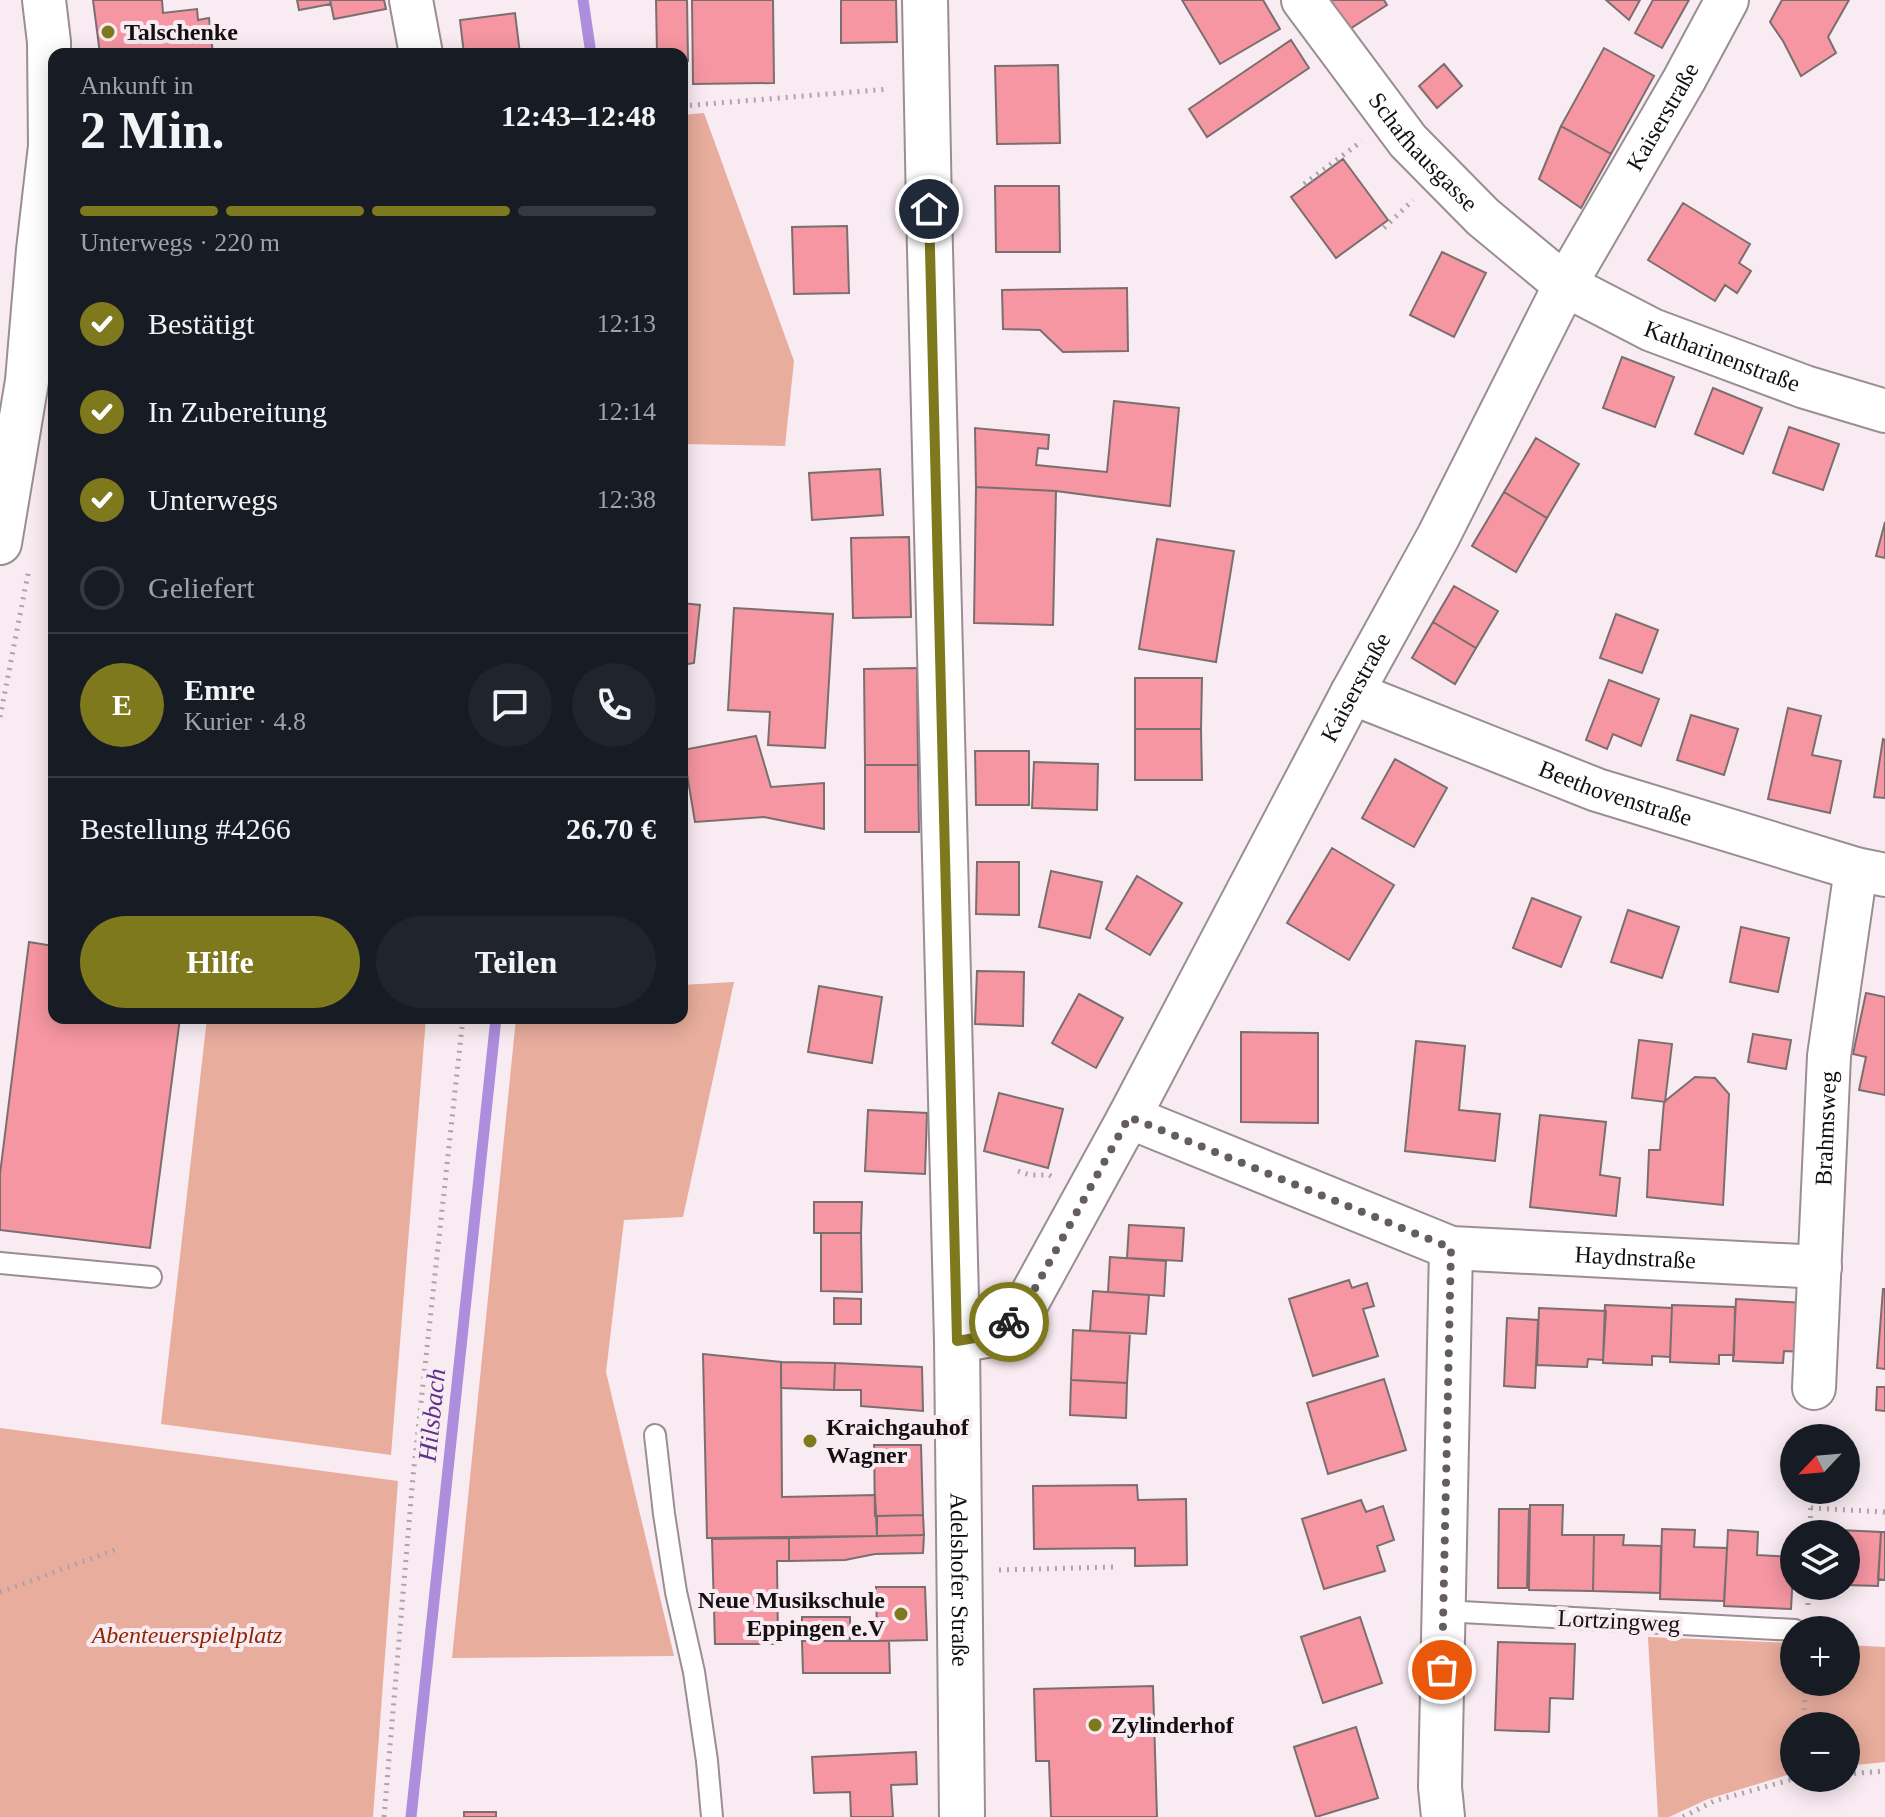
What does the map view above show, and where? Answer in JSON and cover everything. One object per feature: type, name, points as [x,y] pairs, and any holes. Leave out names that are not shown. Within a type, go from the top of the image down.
[{"type":"street","points":[[44,0],[49,48]]},
{"type":"street","points":[[411,0],[420,48]]},
{"type":"street","name":"Adelshofer Straße","points":[[925,0],[957,1341],[962,1817]]},
{"type":"street","name":"Schafhausgasse","points":[[1303,0],[1391,119],[1429,163],[1483,217],[1565,285]]},
{"type":"street","name":"Kaiserstraße","points":[[957,1341],[998,1334],[1027,1303],[1438,537],[1565,285],[1727,0]]},
{"type":"street","points":[[0,543],[27,381],[48,176]]},
{"type":"street","name":"Katharinenstraße","points":[[1565,285],[1652,330],[1805,387],[1885,411]]},
{"type":"street","name":"Beethovenstraße","points":[[1352,693],[1597,790],[1871,872]]},
{"type":"street","name":"Brahmsweg","points":[[1814,1388],[1829,1056],[1871,872]]},
{"type":"street","name":"Haydnstraße","points":[[1129,1117],[1451,1248],[1820,1267]]},
{"type":"street","points":[[1443,1817],[1440,1787],[1451,1248]]},
{"type":"lane","points":[[0,1263],[151,1277]]},
{"type":"lane","points":[[655,1435],[676,1592],[694,1672],[712,1817]]},
{"type":"lane","name":"Lortzingweg","points":[[1443,1611],[1780,1629]]},
{"type":"path","points":[[688,106],[926,86]]},
{"type":"path","points":[[1304,184],[1391,119]]},
{"type":"path","points":[[384,1817],[413,1476],[462,1024]]},
{"type":"path","points":[[1811,1504],[1811,1520]]},
{"type":"path","points":[[1811,1508],[1885,1512]]},
{"type":"path","points":[[0,1592],[120,1548]]},
{"type":"path","points":[[960,1572],[1114,1567]]},
{"type":"path","points":[[1860,1773],[1885,1771]]},
{"type":"path","points":[[1683,1817],[1714,1801],[1780,1783]]},
{"type":"green space","points":[[704,113],[794,361],[785,446],[688,444],[688,114]]},
{"type":"green space","points":[[734,982],[683,1217],[624,1220],[606,1372],[674,1656],[452,1658],[515,1024],[688,1024],[688,985]]},
{"type":"green space","points":[[206,1024],[426,1024],[391,1455],[161,1424]]},
{"type":"green space","name":"Abenteuerspielplatz","points":[[0,1428],[398,1481],[373,1817],[0,1817]]},
{"type":"green space","points":[[1648,1637],[1780,1642],[1780,1696],[1860,1696],[1860,1646],[1885,1647],[1885,1762],[1860,1765],[1860,1712],[1780,1712],[1780,1777],[1708,1799],[1669,1817],[1658,1817]]},
{"type":"building","points":[[93,0],[162,0],[163,13],[197,9],[198,20],[209,18],[212,48],[99,48]]},
{"type":"building","points":[[297,0],[330,0],[331,4],[299,10]]},
{"type":"building","points":[[330,0],[384,0],[386,9],[334,19]]},
{"type":"building","points":[[656,0],[687,0],[688,48],[657,48]]},
{"type":"building","points":[[692,0],[773,0],[774,83],[693,84]]},
{"type":"building","points":[[841,0],[896,0],[897,42],[841,43]]},
{"type":"building","points":[[1182,0],[1263,0],[1280,29],[1220,64]]},
{"type":"building","points":[[1324,0],[1384,0],[1387,5],[1345,32]]},
{"type":"building","points":[[1606,0],[1640,0],[1629,20]]},
{"type":"building","points":[[1653,0],[1689,0],[1662,48],[1635,33]]},
{"type":"building","points":[[1782,0],[1849,0],[1828,37],[1836,53],[1801,76],[1770,22]]},
{"type":"building","points":[[515,13],[519,48],[463,48],[460,20]]},
{"type":"building","points":[[1291,40],[1309,68],[1207,137],[1189,109]]},
{"type":"building","points":[[1604,48],[1654,76],[1611,154],[1561,126]]},
{"type":"building","points":[[1444,64],[1462,86],[1437,108],[1419,86]]},
{"type":"building","points":[[1058,65],[1060,143],[997,144],[995,66]]},
{"type":"building","points":[[1561,126],[1611,154],[1581,208],[1539,179]]},
{"type":"building","points":[[1343,159],[1388,220],[1336,258],[1291,197]]},
{"type":"building","points":[[995,186],[1059,186],[1060,252],[996,252]]},
{"type":"building","points":[[1683,203],[1750,244],[1739,263],[1751,271],[1737,293],[1725,285],[1715,301],[1648,260]]},
{"type":"building","points":[[847,226],[849,293],[794,294],[792,227]]},
{"type":"building","points":[[1442,252],[1486,273],[1454,337],[1410,315]]},
{"type":"building","points":[[1127,288],[1128,351],[1063,352],[1040,330],[1003,329],[1002,290]]},
{"type":"building","points":[[1622,357],[1674,377],[1655,427],[1603,408]]},
{"type":"building","points":[[1713,388],[1762,408],[1743,454],[1695,434]]},
{"type":"building","points":[[1114,401],[1179,408],[1170,506],[1056,491],[976,487],[975,428],[1049,435],[1048,449],[1038,448],[1036,465],[1107,472]]},
{"type":"building","points":[[1789,427],[1839,444],[1823,490],[1773,473]]},
{"type":"building","points":[[1536,438],[1579,464],[1547,518],[1504,492]]},
{"type":"building","points":[[880,469],[883,515],[812,520],[809,473]]},
{"type":"building","points":[[976,487],[1056,491],[1053,625],[974,623]]},
{"type":"building","points":[[1504,492],[1547,518],[1516,572],[1472,546]]},
{"type":"building","points":[[1885,522],[1885,558],[1876,556]]},
{"type":"building","points":[[909,537],[911,617],[853,618],[851,538]]},
{"type":"building","points":[[1157,539],[1234,551],[1216,662],[1139,649]]},
{"type":"building","points":[[1454,586],[1498,611],[1476,648],[1433,622]]},
{"type":"building","points":[[688,604],[700,605],[694,663],[688,664]]},
{"type":"building","points":[[734,608],[833,614],[825,748],[768,745],[770,712],[728,710]]},
{"type":"building","points":[[1616,614],[1658,630],[1642,673],[1600,658]]},
{"type":"building","points":[[1433,622],[1476,648],[1455,684],[1412,658]]},
{"type":"building","points":[[917,668],[918,765],[865,765],[864,669]]},
{"type":"building","points":[[1135,678],[1202,678],[1201,729],[1135,729]]},
{"type":"building","points":[[1609,680],[1659,699],[1641,746],[1613,734],[1607,749],[1586,740]]},
{"type":"building","points":[[1788,708],[1821,716],[1812,755],[1841,761],[1830,813],[1768,799]]},
{"type":"building","points":[[1691,715],[1738,729],[1724,775],[1677,760]]},
{"type":"building","points":[[1135,729],[1201,729],[1202,780],[1135,780]]},
{"type":"building","points":[[756,736],[771,787],[824,783],[824,829],[764,817],[695,822],[688,780],[688,749]]},
{"type":"building","points":[[1885,740],[1885,798],[1874,797]]},
{"type":"building","points":[[975,751],[1029,751],[1029,805],[976,805]]},
{"type":"building","points":[[1395,759],[1447,788],[1414,847],[1362,818]]},
{"type":"building","points":[[1034,762],[1098,764],[1097,810],[1032,808]]},
{"type":"building","points":[[865,765],[918,765],[919,832],[865,832]]},
{"type":"building","points":[[1332,848],[1394,885],[1349,960],[1287,923]]},
{"type":"building","points":[[977,862],[1019,862],[1019,915],[976,914]]},
{"type":"building","points":[[1051,871],[1102,882],[1090,938],[1039,927]]},
{"type":"building","points":[[1137,876],[1182,903],[1150,955],[1106,929]]},
{"type":"building","points":[[1532,898],[1581,917],[1561,967],[1513,948]]},
{"type":"building","points":[[1628,910],[1679,927],[1662,978],[1611,962]]},
{"type":"building","points":[[1741,927],[1789,938],[1778,992],[1730,982]]},
{"type":"building","points":[[29,942],[48,945],[48,1024],[179,1024],[150,1248],[0,1230],[0,1174]]},
{"type":"building","points":[[977,971],[1024,972],[1023,1026],[975,1024]]},
{"type":"building","points":[[819,986],[882,997],[872,1063],[808,1052]]},
{"type":"building","points":[[1866,993],[1885,997],[1885,1095],[1859,1090],[1866,1057],[1853,1054]]},
{"type":"building","points":[[1079,994],[1123,1018],[1096,1068],[1052,1043]]},
{"type":"building","points":[[1241,1032],[1318,1033],[1318,1123],[1241,1122]]},
{"type":"building","points":[[1753,1034],[1791,1040],[1786,1069],[1748,1062]]},
{"type":"building","points":[[1639,1040],[1672,1044],[1665,1102],[1632,1098]]},
{"type":"building","points":[[1416,1041],[1465,1046],[1459,1110],[1500,1114],[1495,1161],[1405,1151]]},
{"type":"building","points":[[1695,1077],[1715,1078],[1729,1094],[1723,1205],[1647,1197],[1649,1150],[1660,1150],[1664,1102]]},
{"type":"building","points":[[999,1093],[1063,1109],[1048,1168],[984,1151]]},
{"type":"building","points":[[868,1110],[927,1113],[925,1174],[865,1171]]},
{"type":"building","points":[[1540,1115],[1606,1122],[1600,1175],[1620,1178],[1616,1216],[1530,1207]]},
{"type":"building","points":[[814,1202],[862,1202],[861,1233],[814,1233]]},
{"type":"building","points":[[1129,1225],[1184,1228],[1182,1261],[1127,1258]]},
{"type":"building","points":[[821,1233],[861,1233],[862,1292],[821,1291]]},
{"type":"building","points":[[1110,1257],[1166,1261],[1164,1296],[1108,1292]]},
{"type":"building","points":[[1349,1280],[1352,1288],[1367,1283],[1374,1306],[1363,1309],[1378,1356],[1313,1376],[1289,1299]]},
{"type":"building","points":[[1885,1289],[1885,1369],[1877,1368]]},
{"type":"building","points":[[1093,1291],[1149,1295],[1146,1334],[1090,1331]]},
{"type":"building","points":[[834,1298],[861,1299],[861,1324],[834,1324]]},
{"type":"building","points":[[1736,1299],[1806,1303],[1804,1352],[1784,1351],[1783,1363],[1733,1361]]},
{"type":"building","points":[[1605,1305],[1672,1308],[1670,1357],[1652,1356],[1652,1365],[1603,1363]]},
{"type":"building","points":[[1672,1305],[1735,1307],[1734,1355],[1719,1355],[1719,1364],[1670,1362]]},
{"type":"building","points":[[1539,1308],[1606,1311],[1603,1360],[1588,1359],[1587,1367],[1537,1365]]},
{"type":"building","points":[[1507,1318],[1538,1320],[1535,1388],[1504,1386]]},
{"type":"building","points":[[1073,1330],[1130,1333],[1127,1383],[1071,1380]]},
{"type":"building","points":[[703,1354],[781,1362],[782,1497],[875,1495],[877,1536],[707,1538]]},
{"type":"building","points":[[781,1362],[835,1363],[834,1390],[781,1388]]},
{"type":"building","points":[[835,1363],[922,1367],[923,1411],[861,1406],[861,1390],[834,1390]]},
{"type":"building","points":[[1384,1379],[1406,1450],[1328,1474],[1307,1403]]},
{"type":"building","points":[[1071,1380],[1127,1383],[1126,1418],[1070,1415]]},
{"type":"building","points":[[1877,1387],[1885,1387],[1885,1411],[1876,1410]]},
{"type":"building","points":[[874,1445],[921,1445],[923,1515],[875,1516]]},
{"type":"building","points":[[1137,1485],[1138,1500],[1186,1499],[1187,1565],[1135,1566],[1135,1548],[1034,1549],[1033,1486]]},
{"type":"building","points":[[1361,1500],[1366,1512],[1383,1506],[1394,1540],[1377,1546],[1385,1571],[1324,1589],[1302,1519]]},
{"type":"building","points":[[1530,1505],[1563,1505],[1562,1535],[1594,1535],[1593,1591],[1529,1590]]},
{"type":"building","points":[[1499,1509],[1529,1509],[1527,1588],[1498,1588]]},
{"type":"building","points":[[923,1515],[924,1535],[877,1536],[877,1516]]},
{"type":"building","points":[[1662,1529],[1695,1530],[1694,1547],[1727,1548],[1724,1601],[1660,1599]]},
{"type":"building","points":[[1728,1530],[1758,1532],[1757,1555],[1780,1556],[1780,1600],[1792,1600],[1791,1609],[1724,1606]]},
{"type":"building","points":[[1860,1531],[1881,1532],[1878,1586],[1860,1585]]},
{"type":"building","points":[[1881,1532],[1885,1532],[1885,1580],[1878,1579]]},
{"type":"building","points":[[924,1535],[923,1553],[789,1561],[789,1538]]},
{"type":"building","points":[[1594,1535],[1624,1535],[1623,1545],[1661,1546],[1660,1593],[1593,1591]]},
{"type":"building","points":[[789,1538],[789,1561],[777,1561],[778,1644],[715,1644],[712,1539]]},
{"type":"building","name":"Neue Musikschule Eppingen e.V","points":[[876,1587],[925,1587],[927,1640],[877,1641]]},
{"type":"building","points":[[802,1617],[850,1617],[850,1641],[802,1641]]},
{"type":"building","points":[[1360,1617],[1382,1683],[1323,1703],[1301,1637]]},
{"type":"building","points":[[802,1641],[889,1641],[890,1673],[803,1673]]},
{"type":"building","points":[[1498,1642],[1575,1644],[1573,1699],[1550,1698],[1549,1732],[1495,1730]]},
{"type":"building","name":"Zylinderhof","points":[[1153,1686],[1157,1817],[1051,1817],[1049,1761],[1036,1761],[1034,1689]]},
{"type":"building","points":[[1356,1727],[1378,1798],[1316,1817],[1294,1747]]},
{"type":"building","points":[[916,1752],[917,1784],[891,1785],[893,1817],[851,1817],[850,1792],[814,1793],[812,1757]]},
{"type":"building","points":[[464,1812],[496,1812],[496,1817],[464,1817]]},
{"type":"waterway","name":"Hilsbach","points":[[583,0],[590,48]]},
{"type":"waterway","name":"Hilsbach","points":[[411,1817],[495,1024]]},
{"type":"way so far","points":[[1009,1322],[1027,1303],[1129,1117],[1451,1248],[1442,1670]]},
{"type":"place","name":"Talschenke","points":[[108,32]]},
{"type":"place","name":"Kraichgauhof Wagner","points":[[810,1441]]},
{"type":"place","name":"Neue Musikschule Eppingen e.V","points":[[901,1614]]},
{"type":"place","name":"Zylinderhof","points":[[1095,1725]]},
{"type":"route","points":[[929,209],[957,1341],[998,1334],[1009,1322]]}]
